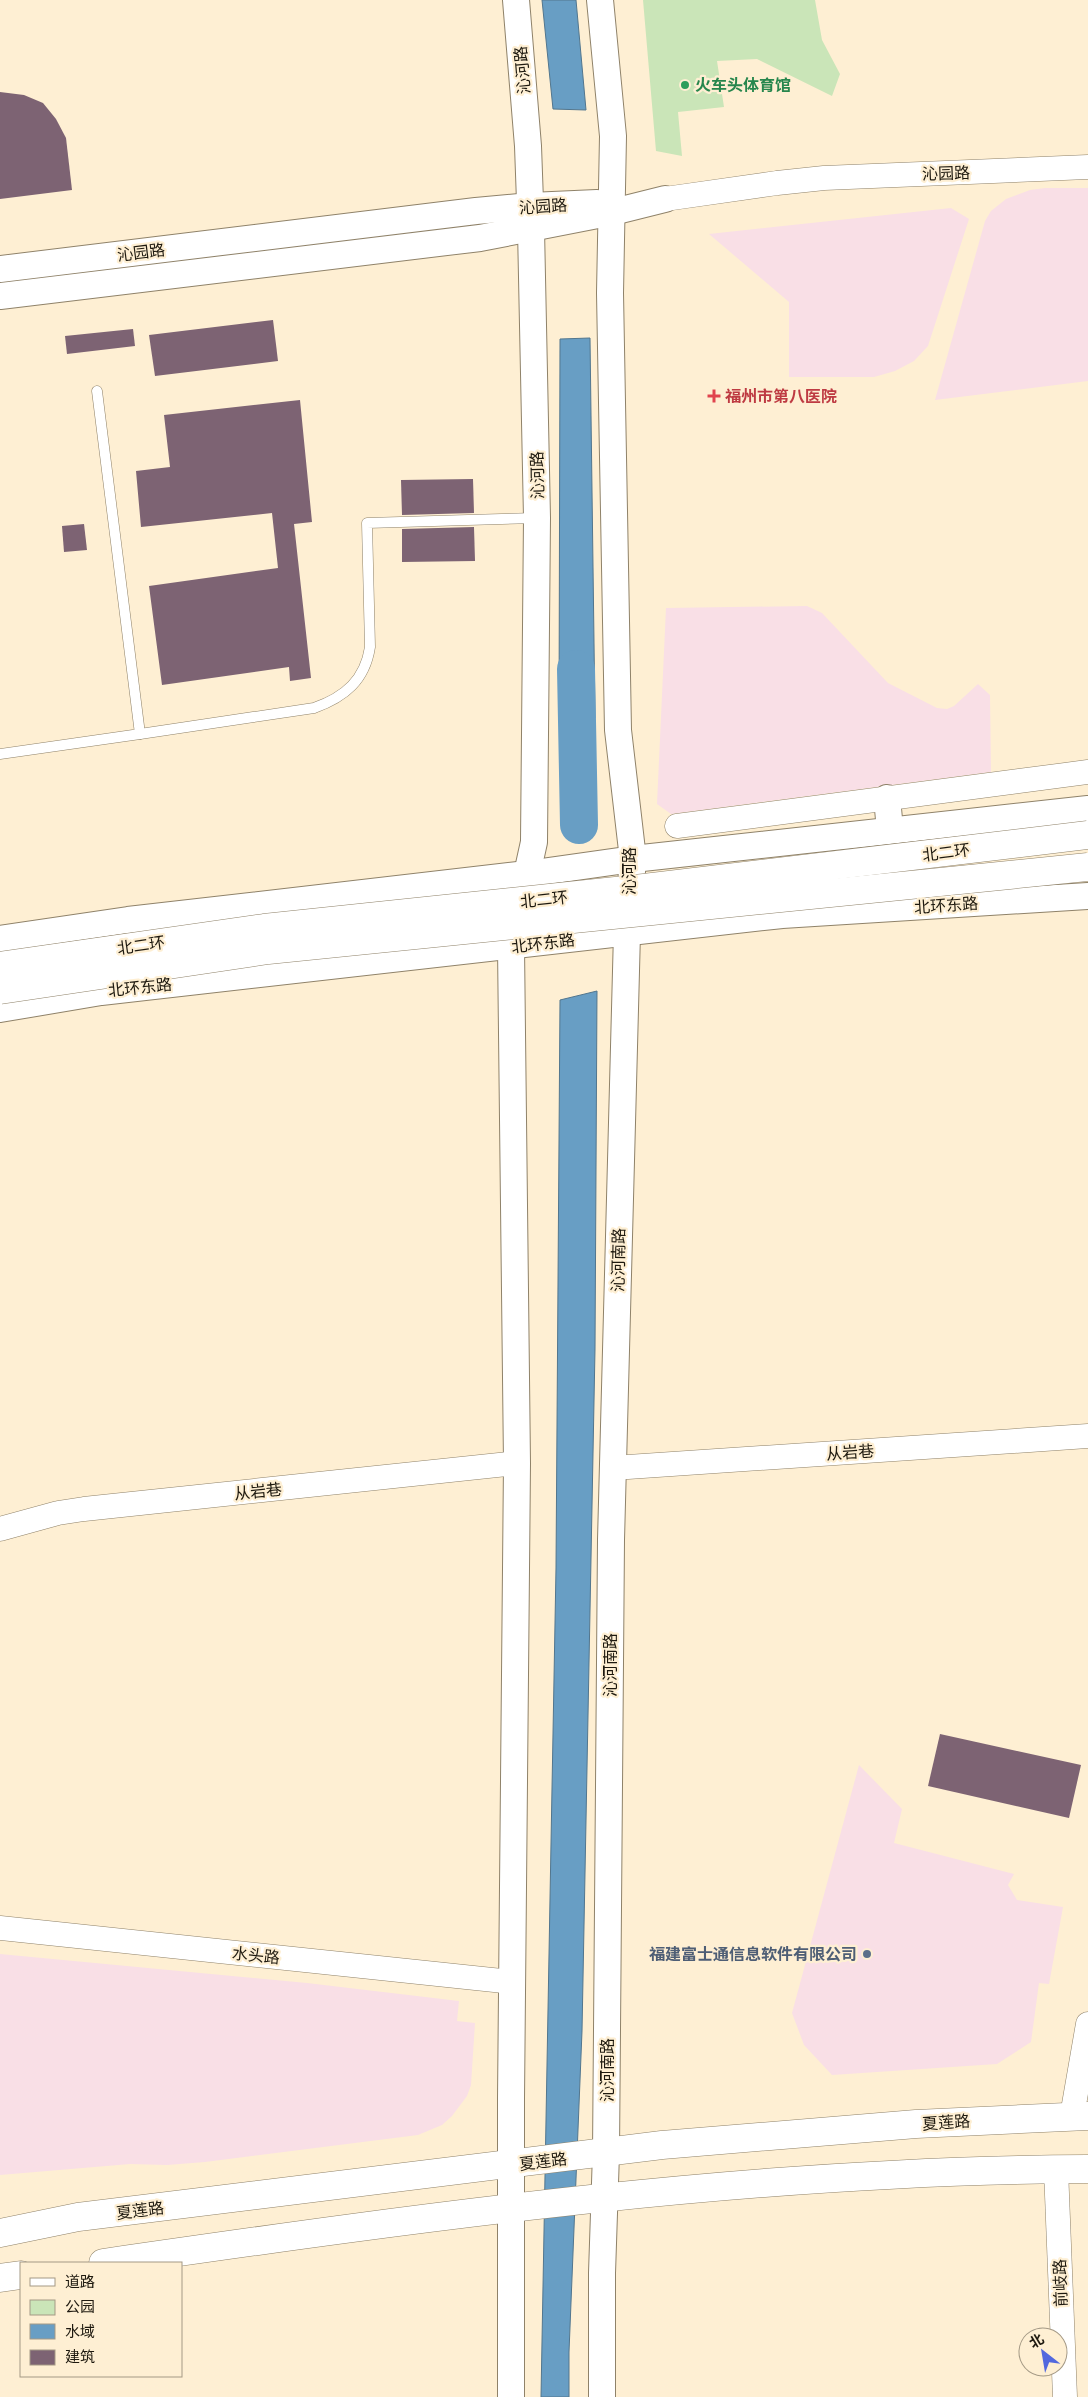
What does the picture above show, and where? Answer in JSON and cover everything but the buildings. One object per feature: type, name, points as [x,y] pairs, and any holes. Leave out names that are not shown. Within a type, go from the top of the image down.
[{"type":"main road","name":"沁河路","points":[[510,947],[513,916],[527,874],[534,842],[538,518],[531,217],[516,0]]},
{"type":"main road","name":"沁河路","points":[[600,0],[610,102],[613,207],[610,293],[618,730],[633,859],[627,933]]},
{"type":"main road","name":"沁园路","points":[[0,269],[531,217],[665,199]]},
{"type":"main road","points":[[0,296],[480,238],[531,217]]},
{"type":"main road","points":[[887,798],[890,830]]},
{"type":"main road","points":[[0,939],[128,920],[527,874],[633,859],[1088,810]]},
{"type":"main road","name":"北二环","points":[[0,966],[264,928],[644,888],[1088,835]]},
{"type":"main road","name":"北二环","points":[[0,990],[278,949],[1088,867]]},
{"type":"main road","name":"北环东路","points":[[0,1009],[101,992],[782,915],[1088,896]]},
{"type":"main road","name":"沁河南路","points":[[602,2397],[613,1468],[627,933]]},
{"type":"main road","points":[[510,947],[517,1463],[512,1982],[511,2397]]},
{"type":"main road","name":"夏莲路","points":[[0,2233],[78,2218],[511,2166],[662,2145],[824,2130],[978,2119],[1080,2116]]},
{"type":"main road","points":[[110,2262],[512,2207],[604,2197],[815,2179],[985,2170],[1088,2169]]},
{"type":"main road","points":[[0,2278],[20,2275]]},
{"type":"street","name":"沁园路","points":[[665,199],[777,182],[824,178],[1088,167]]},
{"type":"street","points":[[676,826],[1088,772]]},
{"type":"street","name":"从岩巷","points":[[613,1468],[1088,1436]]},
{"type":"street","name":"从岩巷","points":[[0,1529],[84,1509],[517,1463]]},
{"type":"street","name":"水头路","points":[[0,1928],[512,1982]]},
{"type":"street","points":[[1080,2116],[1088,2024]]},
{"type":"street","name":"前岐路","points":[[1056,2169],[1065,2397]]},
{"type":"lane","points":[[96,391],[140,734]]},
{"type":"lane","points":[[0,754],[314,708],[326,704],[350,688],[368,664],[370,647],[367,523],[538,518]]},
{"type":"shaded area","points":[[1088,188],[1088,381],[935,400],[985,221],[991,211],[1006,199],[1030,190]]},
{"type":"shaded area","points":[[951,208],[969,219],[928,346],[914,361],[895,371],[874,377],[789,377],[789,302],[709,234]]},
{"type":"shaded area","points":[[807,606],[822,613],[888,683],[937,708],[947,709],[954,706],[978,684],[990,695],[991,772],[671,814],[657,804],[666,608]]},
{"type":"shaded area","points":[[859,1765],[902,1809],[894,1843],[1014,1874],[1008,1885],[1017,1900],[1063,1907],[1049,1984],[1039,1983],[1031,2042],[997,2064],[832,2075],[804,2045],[792,2013]]},
{"type":"shaded area","points":[[0,1954],[307,1983],[459,2001],[457,2021],[475,2023],[471,2085],[467,2096],[452,2116],[442,2125],[418,2135],[205,2162],[167,2165],[130,2164],[0,2175]]},
{"type":"green space","name":"火车头体育馆","points":[[643,0],[815,0],[822,40],[840,74],[832,96],[757,59],[717,61],[724,107],[678,112],[682,156],[656,151]]},
{"type":"water","points":[[542,0],[576,0],[586,110],[553,109]]},
{"type":"water","points":[[590,338],[595,718],[559,721],[560,339]]},
{"type":"water","points":[[597,991],[595,1349],[582,2031],[569,2352],[569,2397],[541,2397],[556,1568],[560,1000]]},
{"type":"waterway","points":[[576,669],[579,825]]},
{"type":"place","name":"火车头体育馆","points":[[685,85]]},
{"type":"place","name":"福州市第八医院","points":[[714,396]]},
{"type":"place","name":"福建富士通信息软件有限公司","points":[[867,1954]]}]
